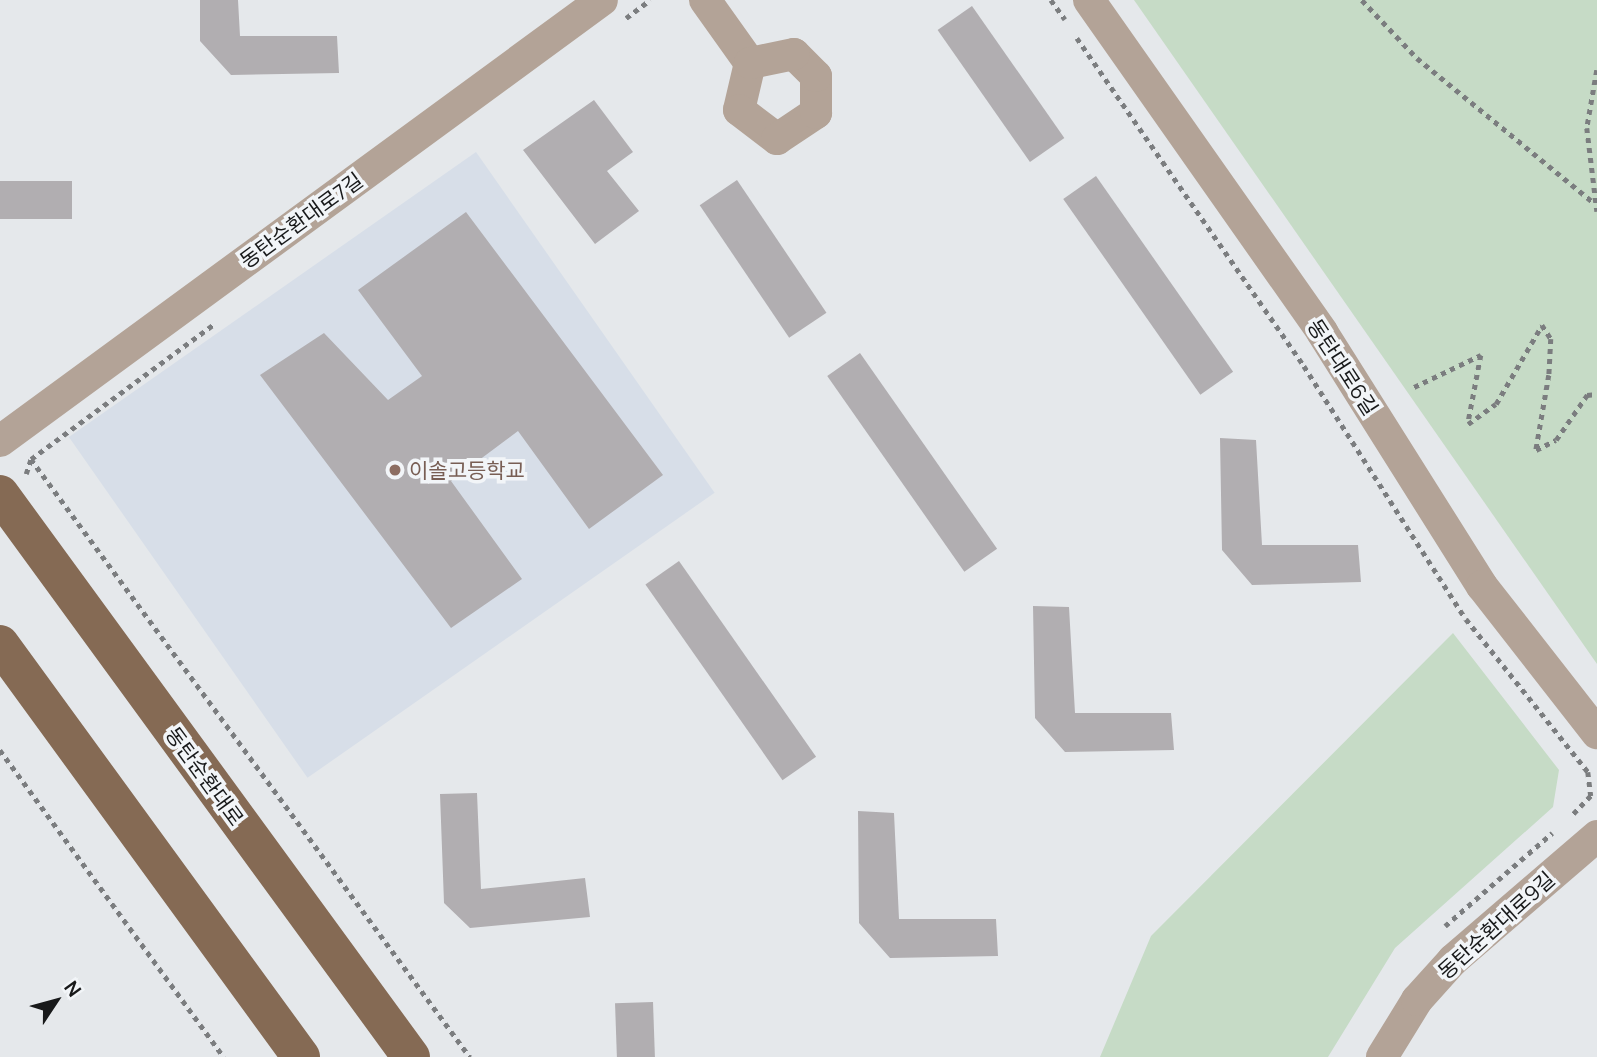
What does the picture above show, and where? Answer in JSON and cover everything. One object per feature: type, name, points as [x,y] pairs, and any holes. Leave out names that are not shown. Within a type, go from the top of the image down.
[{"type":"main road","name":"동탄순환대로","points":[[0,494],[411,1057]]},
{"type":"main road","points":[[0,644],[301,1057]]},
{"type":"street","name":"동탄순환대로7길","points":[[0,441],[602,0]]},
{"type":"street","points":[[705,0],[750,63]]},
{"type":"street","name":"동탄대로6길","points":[[1089,0],[1322,332],[1482,586],[1597,733]]},
{"type":"street","name":"동탄순환대로9길","points":[[1382,1057],[1417,1000],[1453,960],[1597,836]]},
{"type":"path","points":[[1051,0],[1066,22]]},
{"type":"path","points":[[1363,0],[1418,58],[1596,203]]},
{"type":"path","points":[[1074,33],[1304,366],[1466,619],[1588,772],[1591,796],[1565,822]]},
{"type":"path","points":[[1597,70],[1587,128],[1597,211]]},
{"type":"path","points":[[1414,387],[1481,355],[1468,424],[1496,404],[1542,325],[1551,339],[1549,375],[1536,450],[1556,440],[1587,395],[1597,394]]},
{"type":"path","points":[[31,459],[470,1057]]},
{"type":"path","points":[[0,750],[224,1057]]},
{"type":"path","points":[[1435,935],[1555,831]]},
{"type":"shaded area","name":"이솔고등학교","points":[[476,152],[715,493],[307,778],[69,437]]},
{"type":"green space","points":[[1134,0],[1597,0],[1597,664]]},
{"type":"green space","points":[[1453,633],[1559,770],[1553,807],[1395,948],[1328,1057],[1100,1057],[1151,936]]},
{"type":"building","points":[[200,0],[238,0],[240,36],[337,36],[339,73],[231,75],[200,41]]},
{"type":"building","points":[[972,6],[1064,138],[1030,162],[938,30]]},
{"type":"building","points":[[594,100],[633,152],[607,171],[639,211],[595,244],[523,150]]},
{"type":"building","points":[[1096,176],[1233,372],[1200,395],[1063,199]]},
{"type":"building","points":[[737,180],[826,313],[789,338],[700,205]]},
{"type":"building","points":[[0,181],[72,181],[72,219],[0,219]]},
{"type":"building","points":[[466,212],[663,475],[589,529],[518,431],[451,481],[522,579],[451,628],[260,375],[324,333],[388,400],[422,376],[358,290]]},
{"type":"building","points":[[860,353],[997,549],[964,572],[827,376]]},
{"type":"building","points":[[1220,438],[1256,440],[1262,545],[1358,545],[1361,582],[1252,585],[1222,550]]},
{"type":"building","points":[[679,561],[816,757],[782,780],[645,585]]},
{"type":"building","points":[[1033,606],[1069,607],[1075,713],[1171,713],[1174,750],[1065,752],[1035,718]]},
{"type":"building","points":[[477,793],[481,889],[585,878],[590,917],[470,928],[444,903],[440,794]]},
{"type":"building","points":[[858,811],[894,813],[899,919],[996,919],[998,956],[890,958],[859,923]]},
{"type":"building","points":[[653,1002],[655,1057],[617,1057],[615,1003]]},
{"type":"place","name":"이솔고등학교","points":[[395,470]]}]
